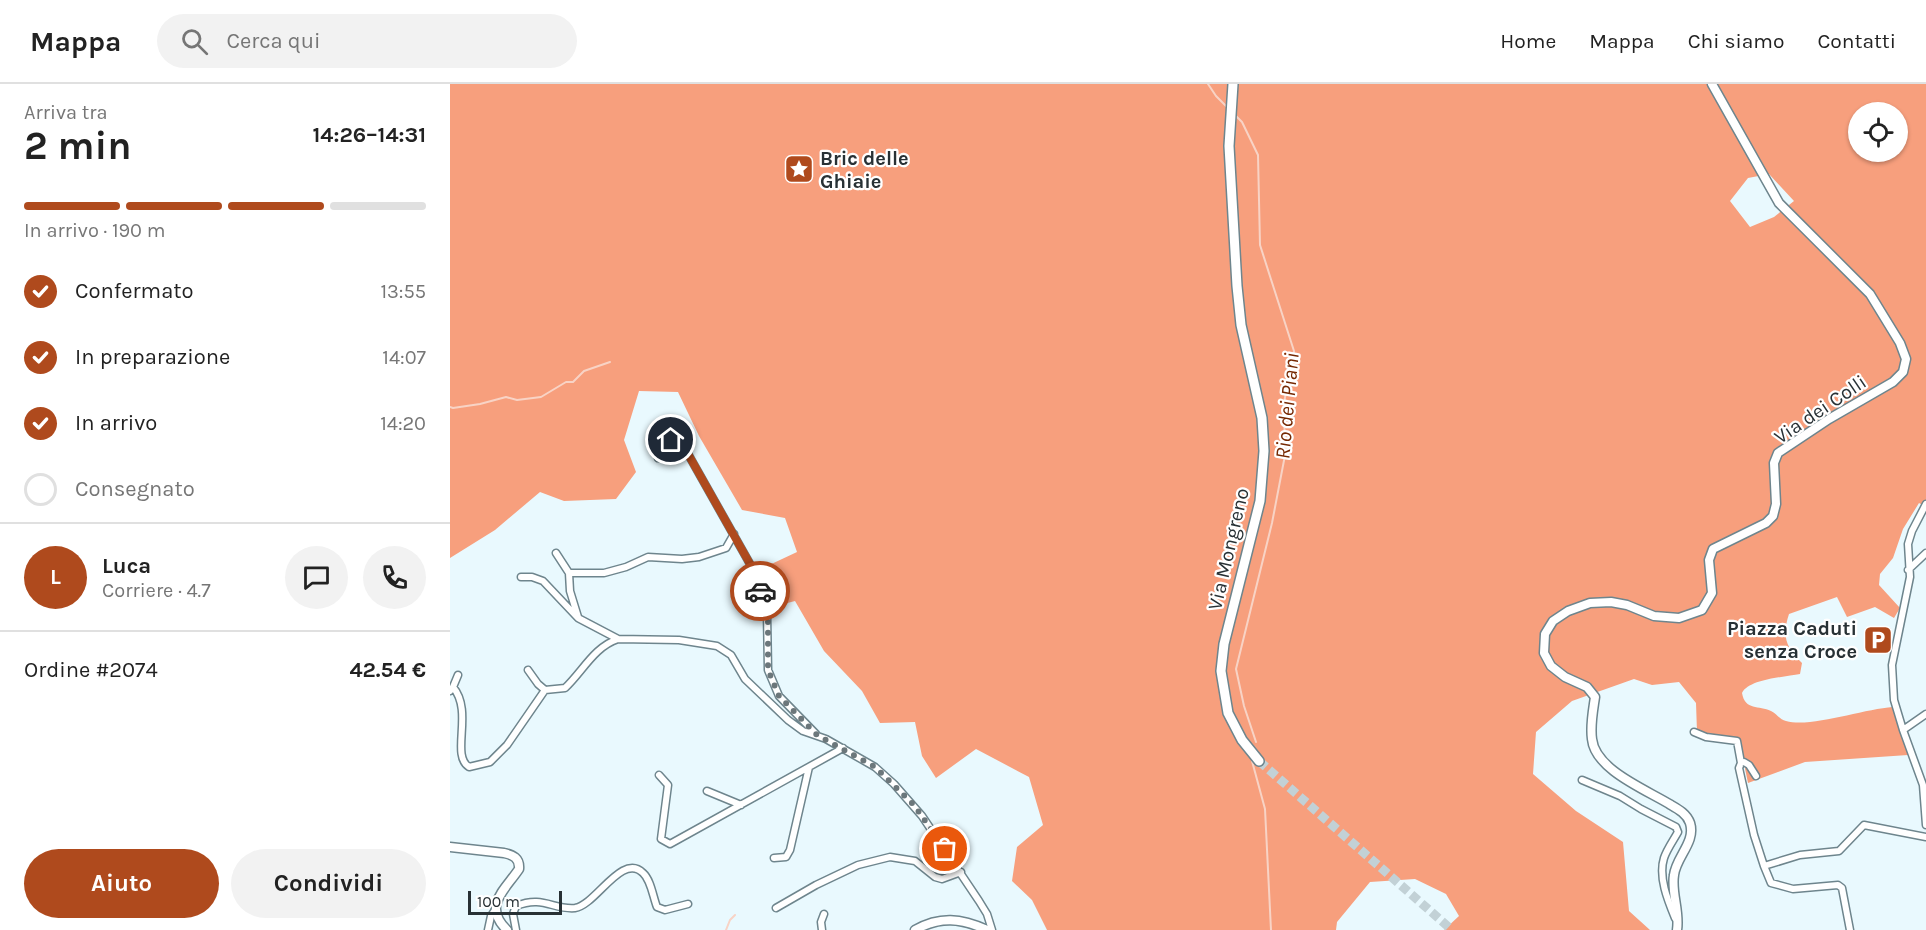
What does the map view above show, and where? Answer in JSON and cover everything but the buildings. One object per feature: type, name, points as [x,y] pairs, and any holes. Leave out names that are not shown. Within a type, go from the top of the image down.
[{"type":"main road","name":"Via Mongreno","points":[[1233,84],[1229,146],[1240,314],[1259,402],[1264,451],[1257,515],[1224,644],[1221,671],[1224,700],[1230,719],[1242,740],[1259,761]]},
{"type":"street","name":"Via dei Colli","points":[[1678,928],[1674,874],[1691,834],[1689,820],[1684,813],[1612,770],[1598,756],[1592,740],[1595,697],[1587,687],[1565,677],[1551,666],[1545,653],[1545,634],[1553,621],[1568,611],[1590,603],[1627,604],[1654,616],[1679,618],[1702,610],[1712,593],[1709,560],[1713,549],[1766,523],[1773,516],[1776,504],[1774,463],[1778,453],[1829,419],[1893,382],[1903,372],[1906,359],[1900,343],[1870,294],[1779,203],[1712,84]]},
{"type":"street","points":[[658,458],[671,440],[679,438],[754,571],[768,614],[768,670],[779,696],[817,735]]},
{"type":"street","points":[[1926,504],[1908,544],[1910,577],[1893,665],[1894,700],[1903,730],[1925,785],[1926,825]]},
{"type":"street","points":[[569,573],[604,573],[648,557],[659,559],[699,557],[726,548],[734,534]]},
{"type":"street","points":[[556,553],[569,573],[570,591],[578,618]]},
{"type":"street","points":[[1908,570],[1926,553]]},
{"type":"street","points":[[521,577],[532,577],[543,581],[578,618],[618,639]]},
{"type":"street","points":[[528,670],[545,690],[565,688],[598,649],[618,639],[679,640],[717,646],[731,655],[745,679],[788,720],[803,731],[817,735],[875,767],[914,805],[961,872],[987,914],[992,930]]},
{"type":"street","points":[[458,675],[452,689],[460,695],[463,714],[460,756],[463,763],[469,767],[490,762],[507,745],[545,690]]},
{"type":"street","points":[[1903,730],[1926,714]]},
{"type":"street","points":[[1694,732],[1706,737],[1737,741],[1745,800],[1771,883],[1793,889],[1838,885],[1842,888],[1850,930]]},
{"type":"street","points":[[659,775],[668,785],[661,839],[670,844],[843,748]]},
{"type":"street","points":[[1741,763],[1749,765],[1756,776]]},
{"type":"street","points":[[774,858],[786,857],[790,850],[809,767]]},
{"type":"street","points":[[1582,780],[1620,796],[1676,827],[1678,832],[1662,866],[1678,928]]},
{"type":"street","points":[[707,791],[741,805]]},
{"type":"street","points":[[1764,866],[1800,855],[1839,851],[1864,825],[1926,837]]},
{"type":"street","points":[[450,848],[504,853],[517,859],[519,869],[497,898],[488,930]]},
{"type":"street","points":[[776,908],[858,865],[890,857],[915,861],[935,877],[942,879],[961,872]]},
{"type":"street","points":[[516,930],[513,914],[516,906],[526,902],[543,902],[574,908],[584,905],[622,870],[631,868],[642,871],[657,907],[665,910],[688,904]]},
{"type":"street","points":[[495,910],[507,930]]},
{"type":"street","points":[[822,930],[821,921],[824,914]]},
{"type":"street","points":[[915,930],[939,920],[961,920],[987,930]]},
{"type":"shaded area","points":[[450,84],[1926,84],[1926,507],[1919,503],[1903,529],[1893,558],[1880,574],[1879,585],[1900,608],[1894,618],[1875,607],[1847,617],[1837,597],[1789,614],[1786,640],[1792,652],[1802,663],[1800,674],[1759,682],[1746,688],[1742,693],[1749,705],[1771,711],[1784,720],[1797,722],[1823,720],[1893,707],[1908,755],[1805,762],[1748,783],[1739,739],[1716,738],[1697,732],[1696,703],[1679,682],[1652,685],[1634,679],[1572,701],[1536,732],[1533,774],[1576,811],[1623,842],[1629,911],[1650,930],[1444,930],[1459,916],[1446,894],[1415,879],[1370,882],[1337,922],[1336,930],[1047,930],[1032,900],[1012,881],[1017,847],[1043,825],[1029,777],[976,749],[936,778],[922,756],[915,722],[880,723],[862,691],[824,651],[795,601],[776,606],[765,567],[797,552],[785,518],[742,510],[699,436],[678,392],[639,391],[624,440],[636,472],[616,499],[564,501],[540,492],[495,530],[450,558]],"holes":[[[1769,174],[1794,201],[1774,217],[1750,227],[1730,201],[1748,178]]]},
{"type":"waterway","name":"Rio dei Piani","points":[[1208,84],[1229,109]]},
{"type":"waterway","name":"Rio dei Piani","points":[[1235,115],[1242,122],[1258,155],[1260,245],[1294,351],[1283,408],[1286,450],[1272,523],[1236,669],[1244,706],[1256,742]]},
{"type":"waterway","points":[[450,407],[480,404],[506,397],[517,400],[541,397],[566,382],[573,382],[584,371],[610,362]]},
{"type":"waterway","name":"Rio dei Piani","points":[[1252,761],[1265,809],[1271,930]]},
{"type":"waterway","points":[[726,930],[735,915]]},
{"type":"tunnel","points":[[1259,761],[1452,930]]},
{"type":"way so far","points":[[760,591],[768,614],[766,658],[768,670],[779,696],[817,735],[875,767],[894,784],[914,805],[945,849]]},
{"type":"place","name":"Bric delle Ghiaie","points":[[799,169]]},
{"type":"place","name":"Piazza Caduti senza Croce","points":[[1878,640]]},
{"type":"route","points":[[671,440],[679,438],[754,571],[760,591]]}]
